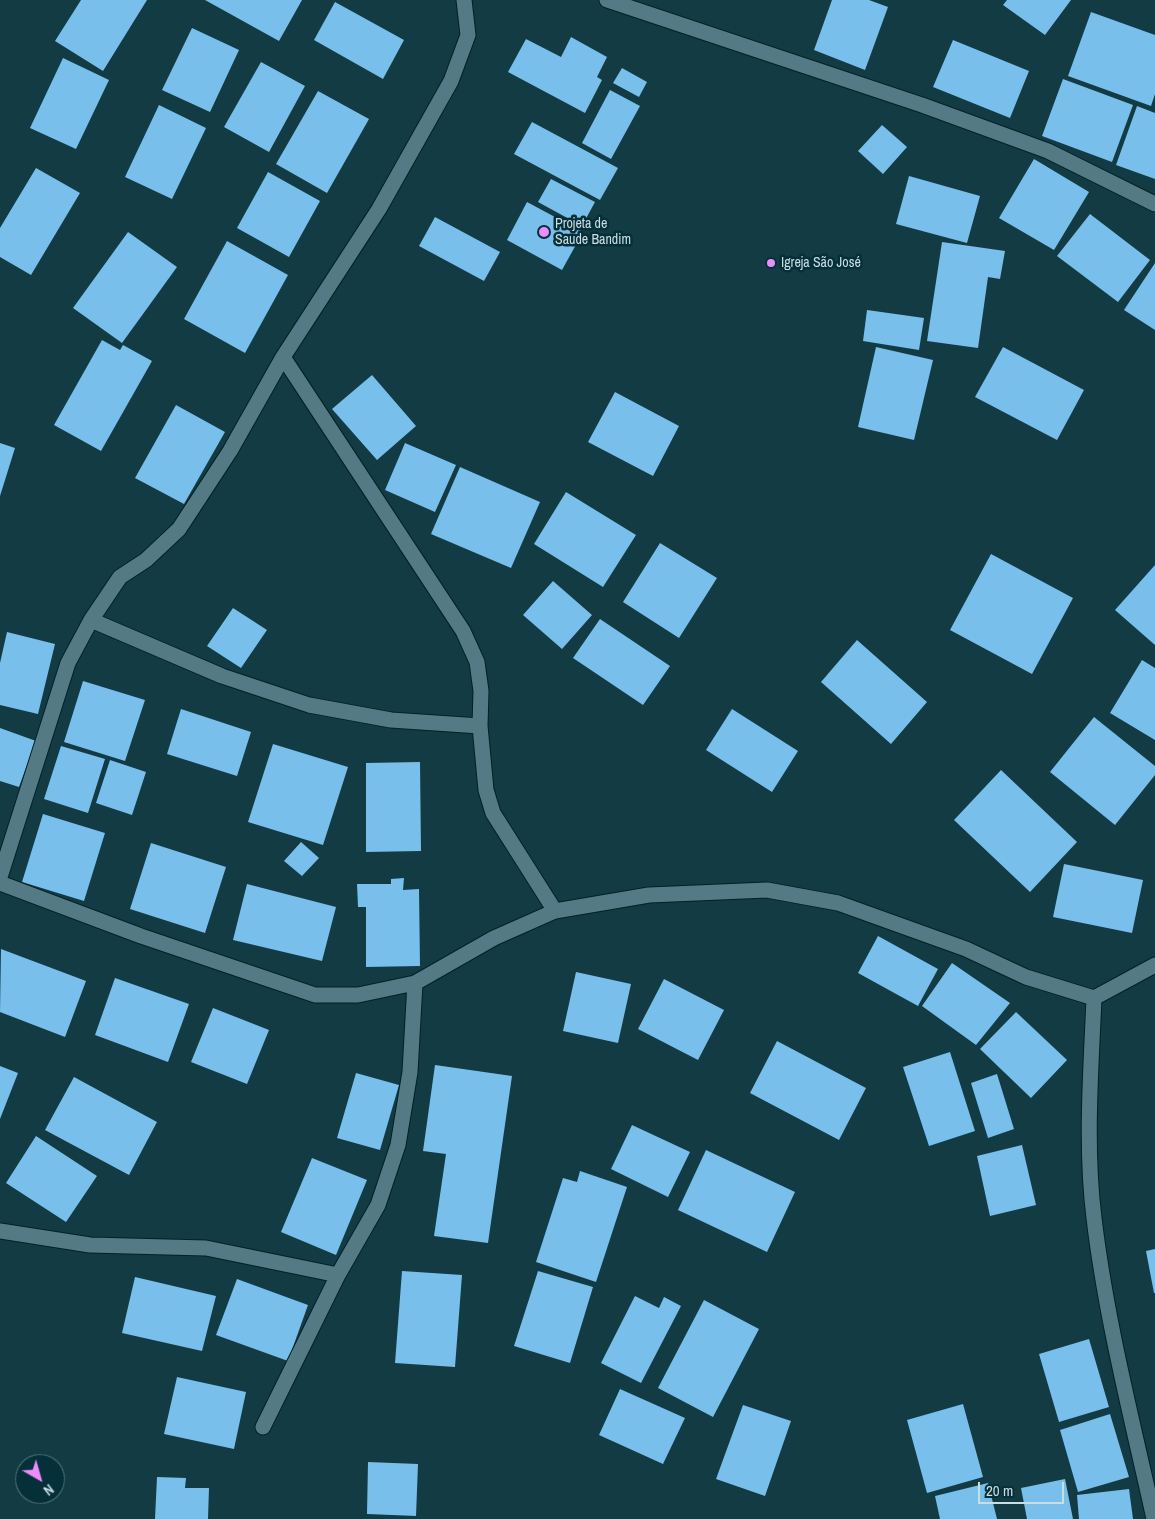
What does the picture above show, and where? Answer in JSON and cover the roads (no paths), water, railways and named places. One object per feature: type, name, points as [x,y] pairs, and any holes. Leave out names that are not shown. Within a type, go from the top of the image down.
[{"type":"street","points":[[0,877],[68,663],[91,620],[120,577],[146,560],[179,529],[230,451],[283,357],[380,209],[451,81],[468,35],[467,5],[464,0]]},
{"type":"street","points":[[606,0],[922,105],[1048,150],[1155,204]]},
{"type":"street","points":[[283,357],[463,631],[477,662],[482,691],[480,726],[486,790],[493,813],[555,911]]},
{"type":"street","points":[[91,620],[222,676],[309,705],[390,720],[480,726]]},
{"type":"street","points":[[0,883],[141,936],[315,995],[358,996],[416,983],[494,938],[555,911],[649,895],[767,890],[838,903],[966,949],[1026,977],[1094,998],[1155,966]]},
{"type":"street","points":[[263,1427],[338,1275],[378,1205],[398,1145],[410,1072],[416,983]]},
{"type":"street","points":[[1094,998],[1088,1120],[1094,1217],[1109,1314],[1154,1519]]},
{"type":"street","points":[[0,1231],[52,1241],[90,1245],[206,1248],[338,1275]]},
{"type":"place","name":"Projeta de Saude Bandim","points":[[544,232]]},
{"type":"place","name":"Igreja São José","points":[[771,263]]}]
